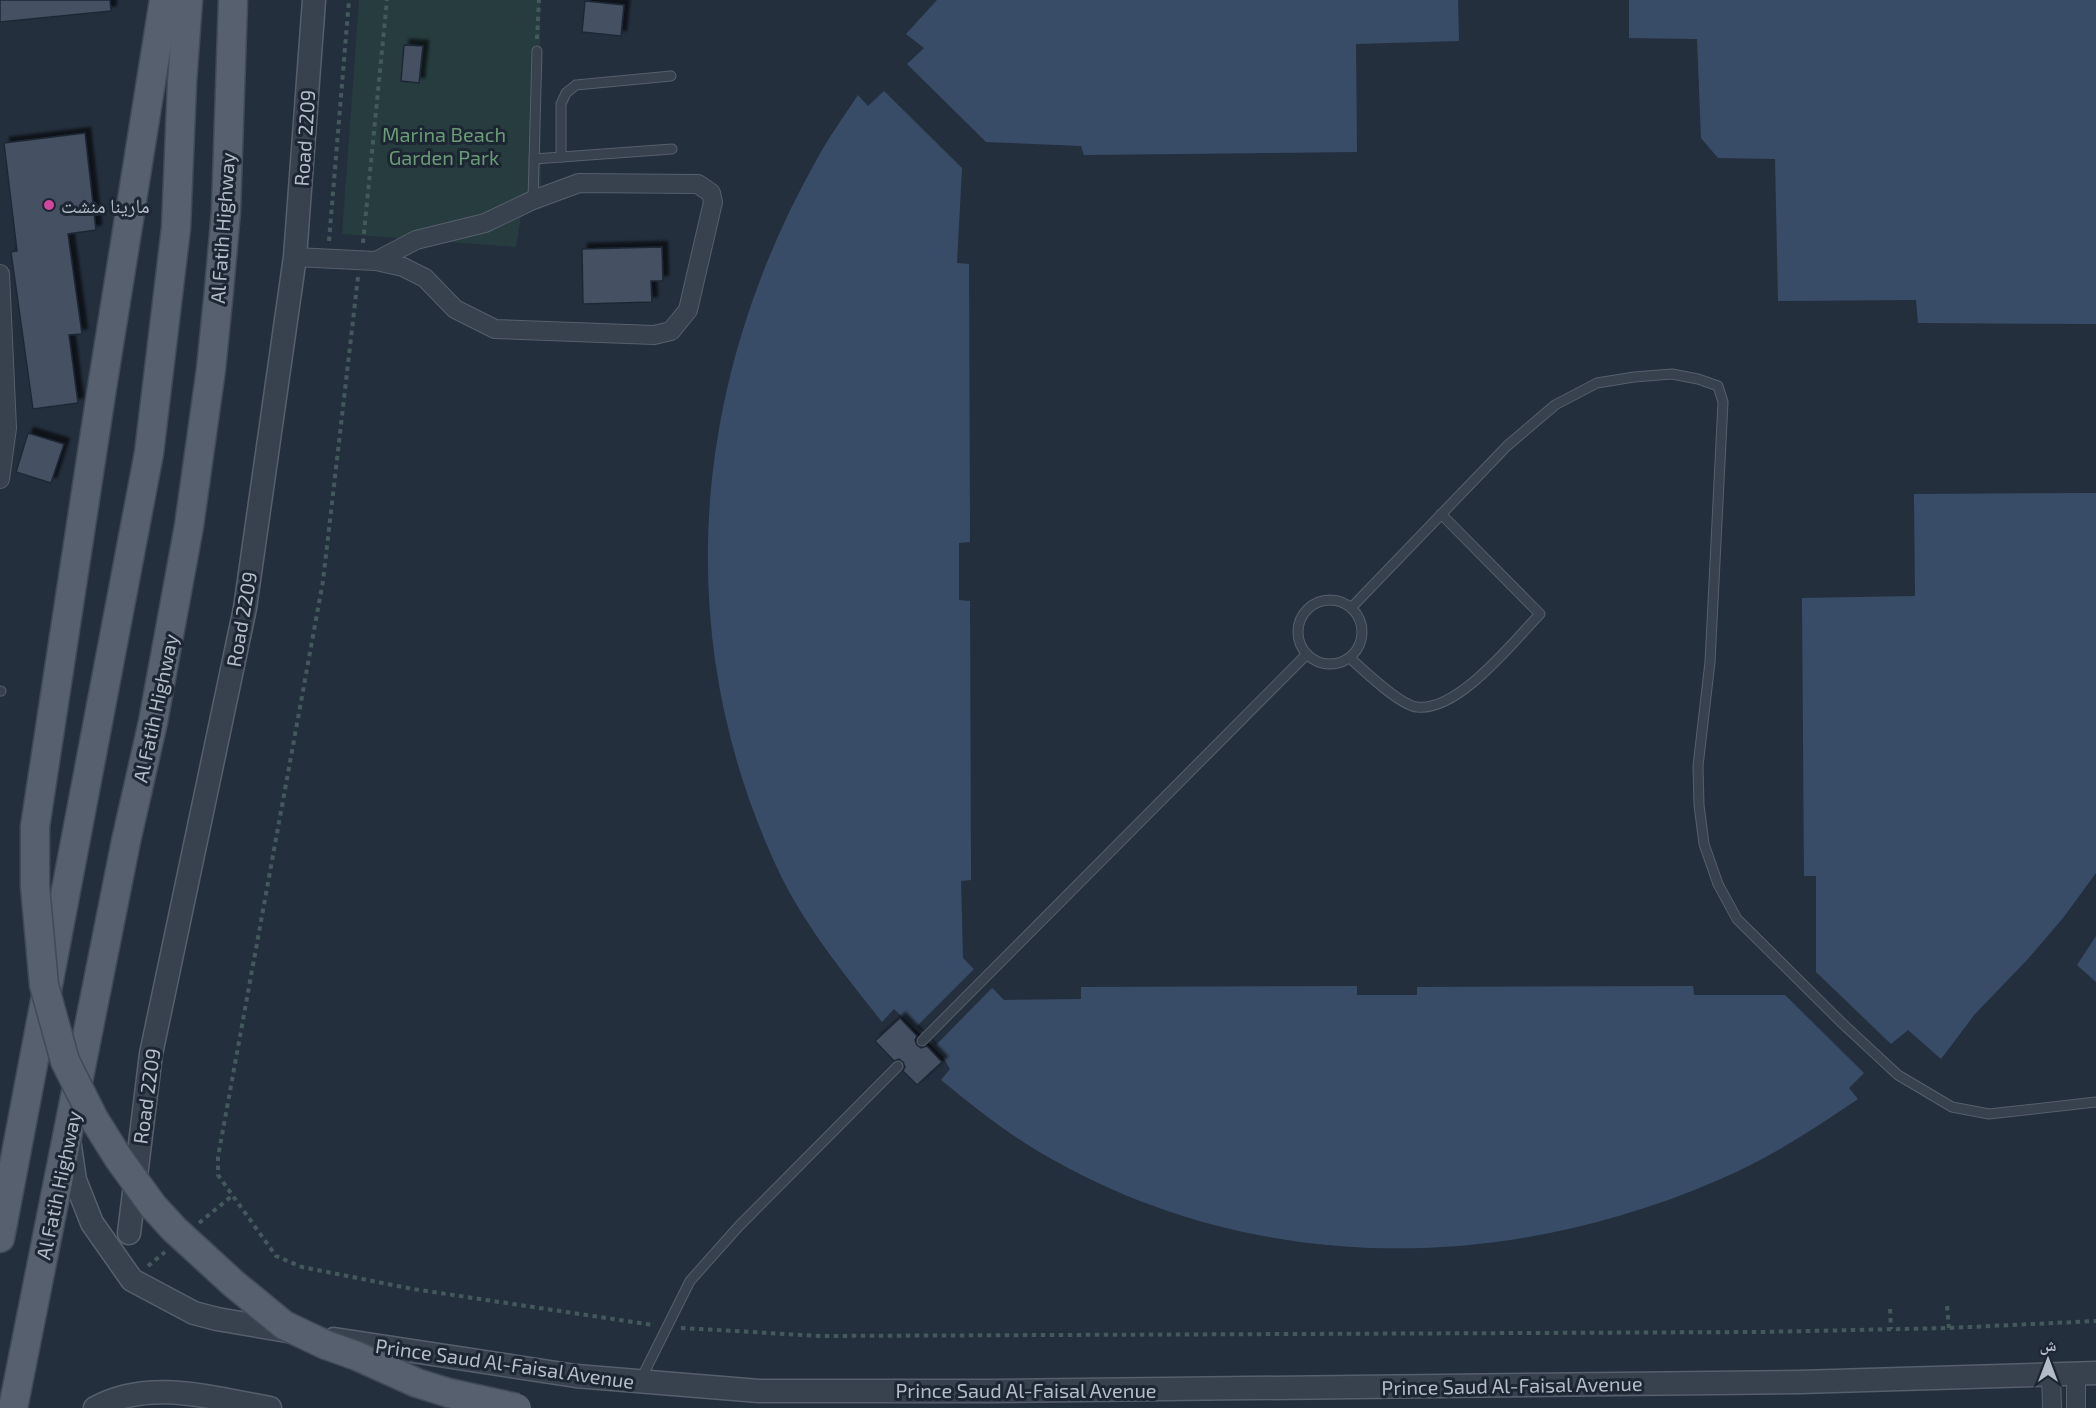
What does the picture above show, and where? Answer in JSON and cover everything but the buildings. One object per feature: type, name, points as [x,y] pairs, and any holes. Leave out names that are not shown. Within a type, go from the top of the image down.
[{"type":"main road","points":[[164,0],[35,827],[35,886],[42,976],[65,1061],[93,1119],[119,1160],[153,1206],[174,1229],[234,1284],[284,1325],[326,1345],[417,1383],[449,1393],[518,1408]]},
{"type":"main road","points":[[0,1238],[135,531],[154,420],[176,228],[188,0]]},
{"type":"main road","name":"Al Fatih Highway","points":[[13,1408],[126,841],[153,722],[176,604],[201,447],[226,211],[233,0]]},
{"type":"main road","points":[[0,1136],[9,1109],[30,1082]]},
{"type":"street","name":"Road 2209","points":[[129,1233],[151,1054],[245,608],[295,257],[314,0]]},
{"type":"street","points":[[295,257],[368,261],[403,267],[425,278],[455,309],[495,329],[654,335],[671,331],[688,310],[712,210],[711,193],[698,184],[579,183],[533,200],[485,223],[416,240],[368,261]]},
{"type":"street","points":[[0,274],[7,428],[0,479]]},
{"type":"street","name":"Prince Saud Al-Faisal Avenue","points":[[69,1134],[75,1180],[92,1223],[104,1242],[132,1280],[194,1312],[240,1323],[576,1376],[759,1390],[1002,1391],[1800,1382],[2086,1373]]},
{"type":"street","points":[[2076,1408],[2086,1373]]},
{"type":"street","points":[[2051,1374],[2052,1408]]},
{"type":"street","points":[[95,1408],[107,1401],[152,1391],[185,1392],[270,1408]]},
{"type":"lane","points":[[533,200],[537,51]]},
{"type":"lane","points":[[561,157],[561,104],[566,93],[576,85],[671,76]]},
{"type":"lane","points":[[534,159],[672,149]]},
{"type":"lane","points":[[1351,608],[1507,446],[1555,405],[1597,383],[1634,377],[1672,374],[1718,386],[1723,402],[1710,662],[1698,766],[1699,805],[1704,844],[1718,884],[1737,919],[1898,1076],[1952,1107],[1989,1114],[2096,1102]]},
{"type":"lane","points":[[1350,658],[1385,689],[1416,708],[1441,704],[1466,689],[1540,614],[1442,514]]},
{"type":"lane","points":[[1324,600],[1346,603],[1360,620],[1363,630],[1362,641],[1357,650],[1341,663],[1330,664],[1320,663],[1307,654],[1299,641],[1298,631],[1300,620],[1306,611],[1314,604],[1324,600]]},
{"type":"lane","points":[[923,1041],[1307,654]]},
{"type":"lane","points":[[640,1381],[690,1281],[739,1226],[898,1066]]},
{"type":"path","points":[[328,258],[349,0]]},
{"type":"path","points":[[387,0],[368,261],[323,581],[220,1145],[218,1174],[276,1256],[302,1267],[413,1289],[668,1327],[821,1336],[1749,1332],[1949,1328],[2096,1321]]},
{"type":"path","points":[[537,51],[539,0]]},
{"type":"path","points":[[1947,1306],[1949,1328]]},
{"type":"path","points":[[1890,1309],[1891,1329]]},
{"type":"green space","name":"Marina Beach Garden Park","points":[[359,0],[540,0],[541,209],[522,210],[516,247],[342,234]]},
{"type":"water","points":[[937,0],[1458,0],[1459,41],[1356,44],[1357,152],[1084,155],[1081,146],[986,142],[907,64],[924,48],[906,34]]},
{"type":"water","points":[[1629,0],[2096,0],[2096,324],[1918,323],[1916,300],[1778,301],[1775,159],[1718,158],[1701,138],[1697,39],[1629,38]]},
{"type":"water","points":[[884,91],[962,168],[957,263],[969,264],[970,542],[959,543],[959,600],[970,601],[971,880],[961,881],[963,958],[1004,1000],[1081,999],[1081,987],[1357,986],[1357,995],[1417,995],[1417,987],[1693,986],[1694,995],[1785,995],[1864,1073],[1849,1088],[1858,1099],[1753,1164],[1716,1181],[1633,1212],[1548,1233],[1461,1246],[1375,1248],[1288,1240],[1204,1222],[1121,1193],[1028,1145],[941,1080],[950,1069],[943,1057],[894,1009],[882,1022],[828,952],[792,897],[746,789],[722,698],[709,607],[709,515],[720,423],[742,333],[774,245],[817,159],[858,95],[868,106]]},
{"type":"water","points":[[2096,493],[2096,873],[2063,918],[2027,960],[1975,1014],[1941,1059],[1908,1030],[1891,1044],[1816,972],[1816,876],[1804,876],[1802,598],[1915,596],[1914,494]]},
{"type":"water","points":[[2096,936],[2096,982],[2077,965]]},
{"type":"pier","points":[[976,967],[994,986],[936,1045],[917,1026]]},
{"type":"place","name":"مارينا منشت","points":[[49,205]]}]
